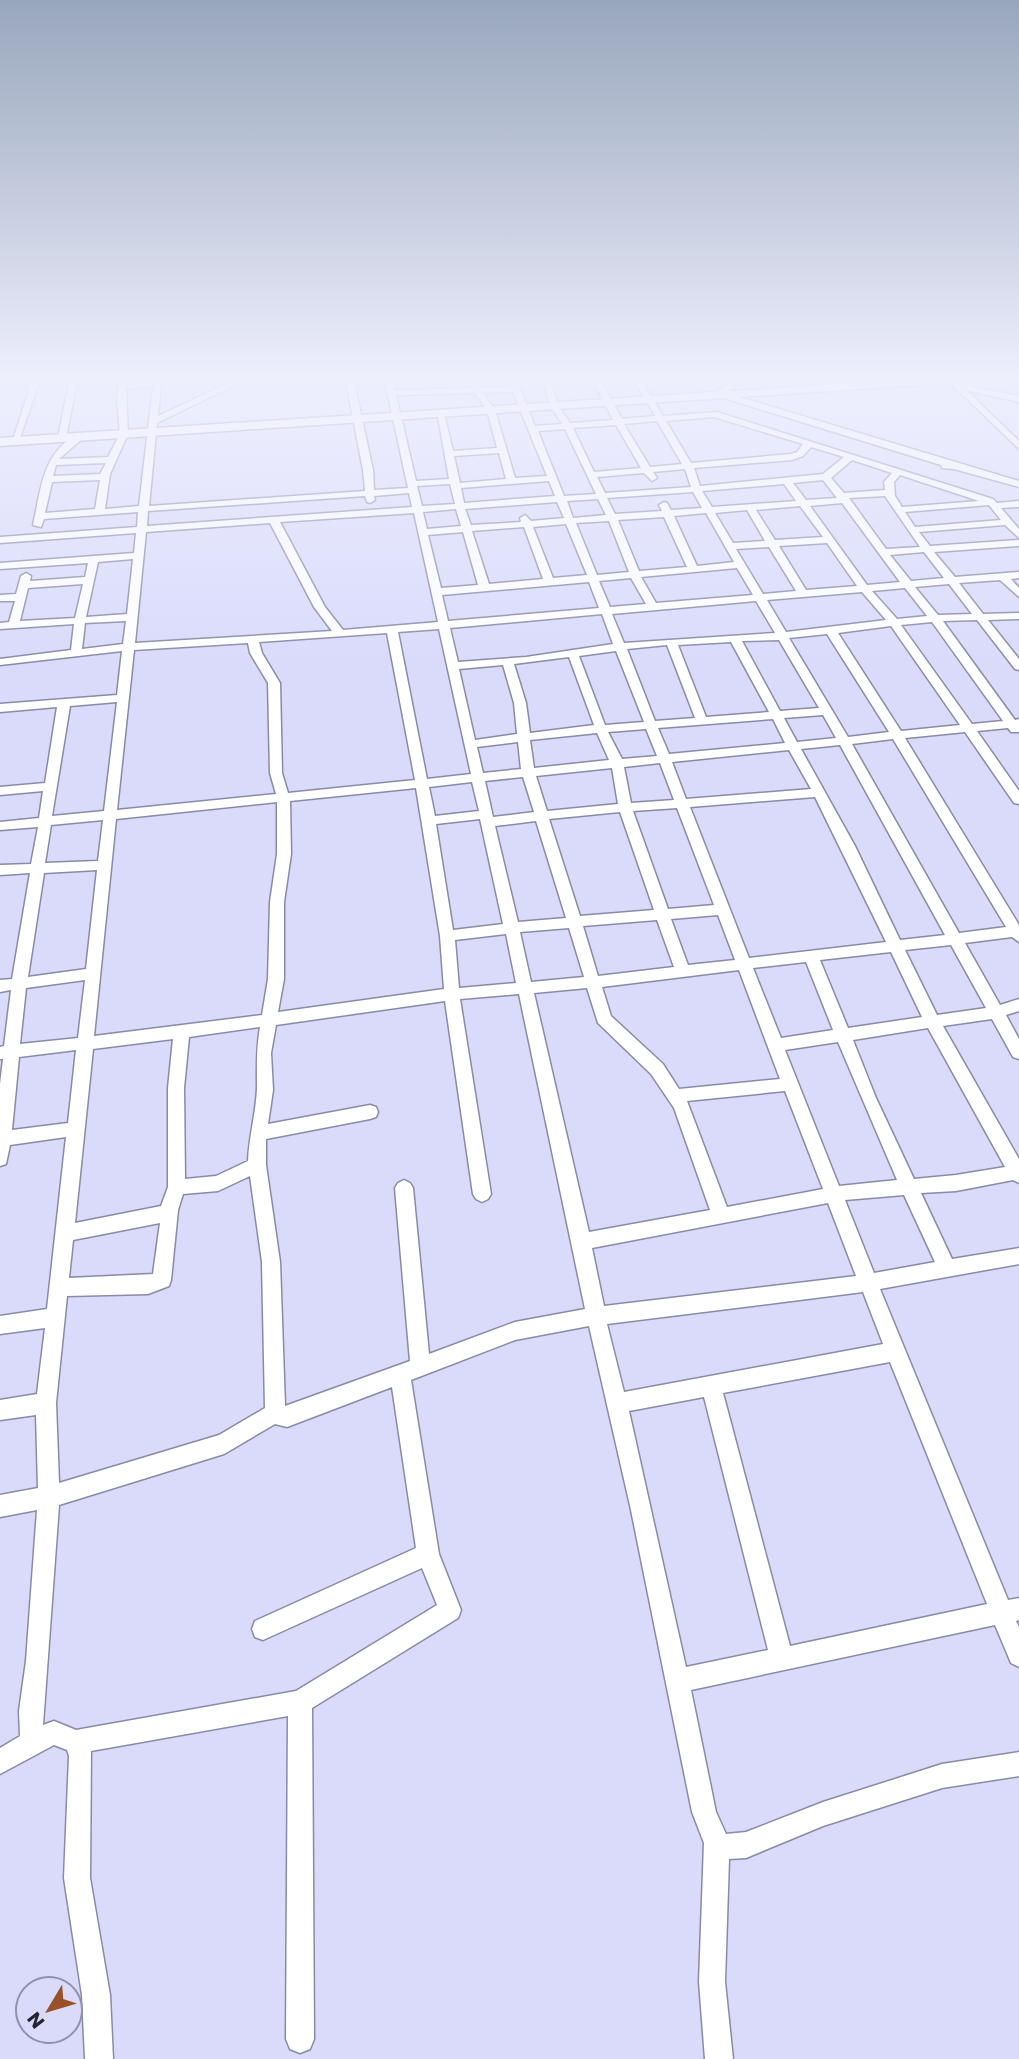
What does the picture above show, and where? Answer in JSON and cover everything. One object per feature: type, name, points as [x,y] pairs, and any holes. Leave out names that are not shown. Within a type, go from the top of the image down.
[{"type":"street","points":[[35,537],[50,473]]},
{"type":"street","points":[[100,511],[107,473]]},
{"type":"street","points":[[32,1742],[32,1711],[49,1497],[46,1403],[147,473]]},
{"type":"street","points":[[366,473],[371,513]]},
{"type":"street","points":[[409,473],[582,1242],[596,1316],[618,1403],[704,1812],[717,1843],[712,1982],[719,2059]]},
{"type":"street","points":[[453,473],[484,586]]},
{"type":"street","points":[[508,473],[511,481]]},
{"type":"street","points":[[551,473],[684,804],[894,1352],[1010,1611],[1019,1655]]},
{"type":"street","points":[[618,473],[590,475],[635,575],[653,607]]},
{"type":"street","points":[[649,473],[693,569]]},
{"type":"street","points":[[691,473],[696,489],[844,741],[1019,1053]]},
{"type":"street","points":[[0,540],[696,489],[825,477],[830,473]]},
{"type":"street","points":[[897,473],[889,482],[889,493],[899,510],[1019,667]]},
{"type":"street","points":[[901,473],[994,504],[1019,535]]},
{"type":"street","points":[[917,479],[928,473]]},
{"type":"street","points":[[980,473],[1019,484]]},
{"type":"street","points":[[48,479],[105,477]]},
{"type":"street","points":[[825,477],[1016,727]]},
{"type":"street","points":[[40,516],[369,492],[455,483],[553,478]]},
{"type":"street","points":[[787,481],[895,624],[1019,800]]},
{"type":"street","points":[[423,532],[750,508],[889,493]]},
{"type":"street","points":[[518,502],[548,581]]},
{"type":"street","points":[[196,526],[199,504]]},
{"type":"street","points":[[899,510],[1019,504]]},
{"type":"street","points":[[750,508],[803,594]]},
{"type":"street","points":[[273,520],[287,539],[314,602],[340,634]]},
{"type":"street","points":[[912,530],[1008,522]]},
{"type":"street","points":[[76,653],[80,620],[107,532]]},
{"type":"street","points":[[729,546],[830,540]]},
{"type":"street","points":[[884,552],[1019,543]]},
{"type":"street","points":[[0,566],[138,556]]},
{"type":"street","points":[[14,625],[29,564]]},
{"type":"street","points":[[436,592],[740,565]]},
{"type":"street","points":[[0,662],[128,647],[391,630],[1019,575]]},
{"type":"street","points":[[1003,577],[1019,594]]},
{"type":"street","points":[[0,598],[22,591],[91,580]]},
{"type":"street","points":[[452,666],[671,642],[782,636],[935,618],[1019,616]]},
{"type":"street","points":[[0,626],[131,617]]},
{"type":"street","points":[[391,630],[429,821],[482,1194]]},
{"type":"street","points":[[6,1053],[182,1032],[452,994],[594,982],[1018,934],[831,631]]},
{"type":"street","points":[[582,1242],[835,1195],[957,1183],[1019,1173],[932,1021],[819,793],[735,639]]},
{"type":"street","points":[[254,640],[256,653],[274,683],[276,773],[283,796],[284,854],[277,902],[276,988],[267,1018],[262,1053],[265,1090],[258,1133],[257,1165],[271,1262],[275,1414]]},
{"type":"street","points":[[671,642],[702,721]]},
{"type":"street","points":[[573,654],[601,729],[617,763],[625,807],[683,972]]},
{"type":"street","points":[[507,661],[520,702],[528,772],[604,1019],[657,1069],[675,1096],[722,1217]]},
{"type":"street","points":[[0,708],[122,698]]},
{"type":"street","points":[[0,1159],[6,1053],[47,822],[64,703]]},
{"type":"street","points":[[470,744],[601,729],[826,711]]},
{"type":"street","points":[[0,826],[968,728],[1016,727]]},
{"type":"street","points":[[0,791],[52,786]]},
{"type":"street","points":[[429,821],[543,817],[625,807],[819,793]]},
{"type":"street","points":[[0,870],[104,865]]},
{"type":"street","points":[[447,936],[511,927],[724,909]]},
{"type":"street","points":[[811,956],[868,1098],[947,1268]]},
{"type":"street","points":[[0,986],[91,974]]},
{"type":"street","points":[[777,1045],[996,1012],[1019,1005]]},
{"type":"street","points":[[60,1287],[148,1285],[162,1280],[170,1212],[177,1187],[174,1156],[176,1088],[182,1032]]},
{"type":"street","points":[[675,1096],[792,1084]]},
{"type":"street","points":[[258,1133],[370,1112]]},
{"type":"street","points":[[2,1139],[77,1129]]},
{"type":"street","points":[[177,1187],[218,1183],[257,1165]]},
{"type":"street","points":[[0,1762],[32,1742],[54,1733],[76,1742],[300,1702],[450,1609],[428,1554],[410,1370],[404,1188]]},
{"type":"street","points":[[65,1233],[170,1212]]},
{"type":"street","points":[[0,1506],[49,1497],[224,1444],[275,1414],[287,1417],[515,1331],[596,1316],[868,1283],[1019,1256]]},
{"type":"street","points":[[0,1325],[56,1317]]},
{"type":"street","points":[[618,1403],[894,1352]]},
{"type":"street","points":[[711,1386],[782,1658]]},
{"type":"street","points":[[0,1410],[46,1403]]},
{"type":"street","points":[[263,1629],[428,1554]]},
{"type":"street","points":[[677,1681],[1010,1611]]},
{"type":"street","points":[[300,1702],[300,2039]]},
{"type":"street","points":[[76,1742],[81,1756],[77,1878],[96,1995],[99,2059]]},
{"type":"street","points":[[717,1843],[724,1847],[746,1844],[831,1811],[942,1776],[1019,1764]]}]
